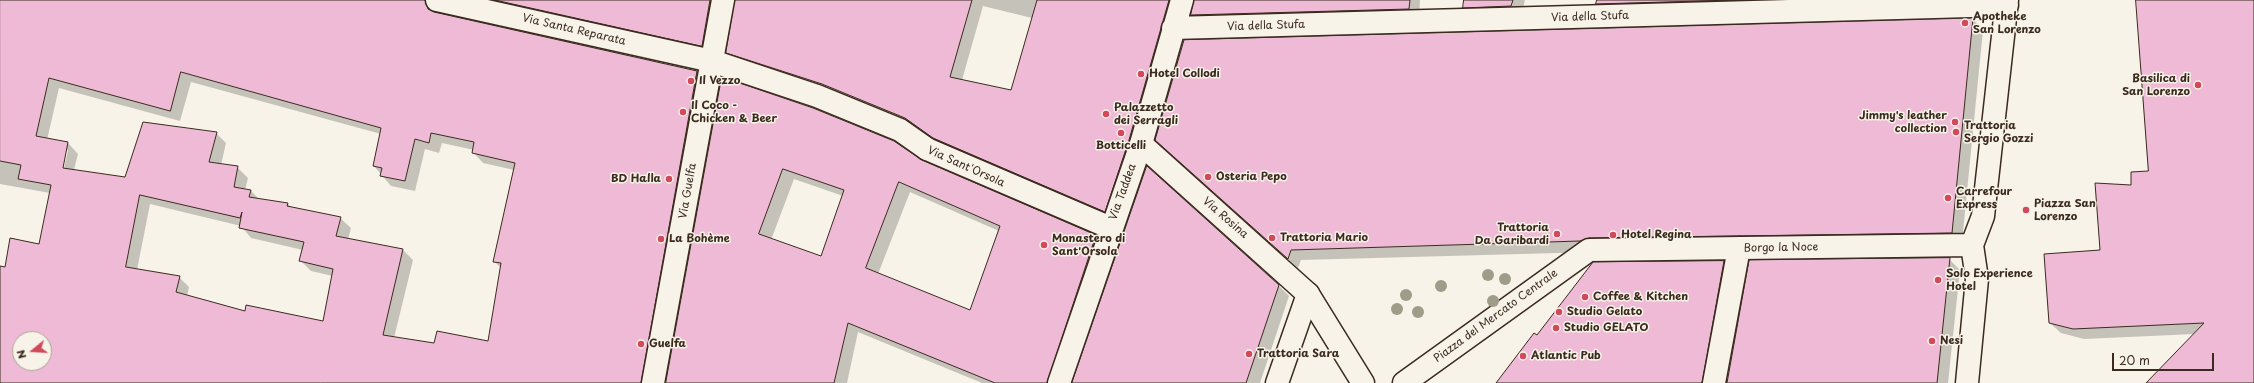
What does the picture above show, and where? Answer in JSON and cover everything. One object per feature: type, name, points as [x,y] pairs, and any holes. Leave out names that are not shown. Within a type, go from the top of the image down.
[{"type":"street","name":"Via Santa Reparata","points":[[437,0],[712,61]]},
{"type":"street","name":"Via Guelfa","points":[[653,383],[722,0]]},
{"type":"street","name":"Via Taddea","points":[[1059,383],[1110,228],[1141,144],[1182,0]]},
{"type":"street","name":"Via della Stufa","points":[[1173,28],[2007,3]]},
{"type":"street","points":[[1967,383],[1978,279],[1972,245],[1983,216],[2007,3]]},
{"type":"street","name":"Via Sant'Orsola","points":[[712,61],[830,102],[900,130],[926,150],[1110,228]]},
{"type":"street","name":"Via Rosina","points":[[1141,144],[1308,294]]},
{"type":"street","name":"Borgo la Noce","points":[[1589,250],[1972,245]]},
{"type":"street","points":[[1714,383],[1739,248]]},
{"type":"street","name":"Piazza del Mercato Centrale","points":[[1404,383],[1589,250]]},
{"type":"street","points":[[1277,383],[1308,294]]},
{"type":"street","points":[[1308,294],[1363,383]]},
{"type":"building","points":[[0,0],[425,0],[428,9],[434,12],[697,71],[641,383],[0,383],[0,266],[5,267],[10,238],[39,244],[51,185],[18,179],[21,165],[0,161]],"holes":[[[181,72],[381,128],[373,166],[382,168],[380,176],[405,181],[415,139],[429,143],[431,133],[474,142],[472,153],[515,163],[493,262],[501,263],[488,341],[437,331],[434,343],[383,335],[403,249],[336,236],[341,217],[287,206],[288,203],[249,197],[251,190],[234,187],[238,166],[209,162],[217,132],[143,122],[125,177],[63,168],[68,142],[36,136],[49,78],[170,111]],[[140,195],[240,218],[242,212],[239,228],[304,242],[299,261],[333,269],[323,321],[246,305],[245,311],[176,292],[180,276],[126,267]]]},
{"type":"building","points":[[495,0],[710,0],[702,46]]},
{"type":"building","points":[[735,0],[972,0],[950,77],[1011,90],[1037,0],[1169,0],[1129,140],[1105,212],[933,138],[905,118],[822,84],[726,53]]},
{"type":"building","points":[[1194,0],[1410,0],[1409,9],[1191,15]]},
{"type":"building","points":[[1464,0],[1513,0],[1511,6],[1463,8]]},
{"type":"building","points":[[1597,0],[1735,0],[1596,4]]},
{"type":"building","name":"Basilica di San Lorenzo","points":[[2136,0],[2254,0],[2254,383],[2146,383],[2204,323],[2073,329],[2049,323],[2044,254],[2100,250],[2095,183],[2131,185],[2131,172],[2148,171]]},
{"type":"building","points":[[1973,18],[1952,233],[1589,238],[1580,241],[1291,250],[1288,259],[1155,140],[1184,40]]},
{"type":"building","name":"Monastero di Sant'Orsola","points":[[722,77],[813,108],[894,141],[922,160],[1096,235],[1047,383],[995,383],[848,323],[834,383],[666,383]],"holes":[[[783,169],[844,190],[821,256],[759,234]],[[899,182],[1000,226],[970,310],[866,268]]]},
{"type":"building","points":[[1147,166],[1279,285],[1246,383],[1072,383]]},
{"type":"building","points":[[1950,258],[1937,383],[1727,383],[1749,260]]},
{"type":"building","points":[[1724,261],[1702,383],[1496,383],[1534,333],[1537,335],[1593,262]]},
{"type":"place","name":"Apotheke San Lorenzo","points":[[1965,23]]},
{"type":"place","name":"Hotel Collodi","points":[[1141,74]]},
{"type":"place","name":"Il Vezzo","points":[[691,81]]},
{"type":"place","name":"Basilica di San Lorenzo","points":[[2198,85]]},
{"type":"place","name":"Il Coco - Chicken & Beer","points":[[683,112]]},
{"type":"place","name":"Palazzetto dei Serragli","points":[[1106,114]]},
{"type":"place","name":"Jimmy's leather collection","points":[[1955,122]]},
{"type":"place","name":"Trattoria Sergio Gozzi","points":[[1956,132]]},
{"type":"place","name":"Botticelli","points":[[1121,133]]},
{"type":"place","name":"Osteria Pepo","points":[[1208,177]]},
{"type":"place","name":"BD Halla","points":[[669,179]]},
{"type":"place","name":"Carrefour Express","points":[[1948,198]]},
{"type":"place","name":"Piazza San Lorenzo","points":[[2026,210]]},
{"type":"place","name":"Trattoria Da Garibardi","points":[[1557,234]]},
{"type":"place","name":"Hotel Regina","points":[[1613,235]]},
{"type":"place","name":"Trattoria Mario","points":[[1272,238]]},
{"type":"place","name":"La Bohème","points":[[661,239]]},
{"type":"place","name":"Monastero di Sant'Orsola","points":[[1044,245]]},
{"type":"place","name":"Solo Experience Hotel","points":[[1938,280]]},
{"type":"place","name":"Coffee & Kitchen","points":[[1585,297]]},
{"type":"place","name":"Studio Gelato","points":[[1559,312]]},
{"type":"place","name":"Studio GELATO","points":[[1556,328]]},
{"type":"place","name":"Nesi","points":[[1932,341]]},
{"type":"place","name":"Guelfa","points":[[641,344]]},
{"type":"place","name":"Trattoria Sara","points":[[1249,354]]},
{"type":"place","name":"Atlantic Pub","points":[[1523,356]]}]
